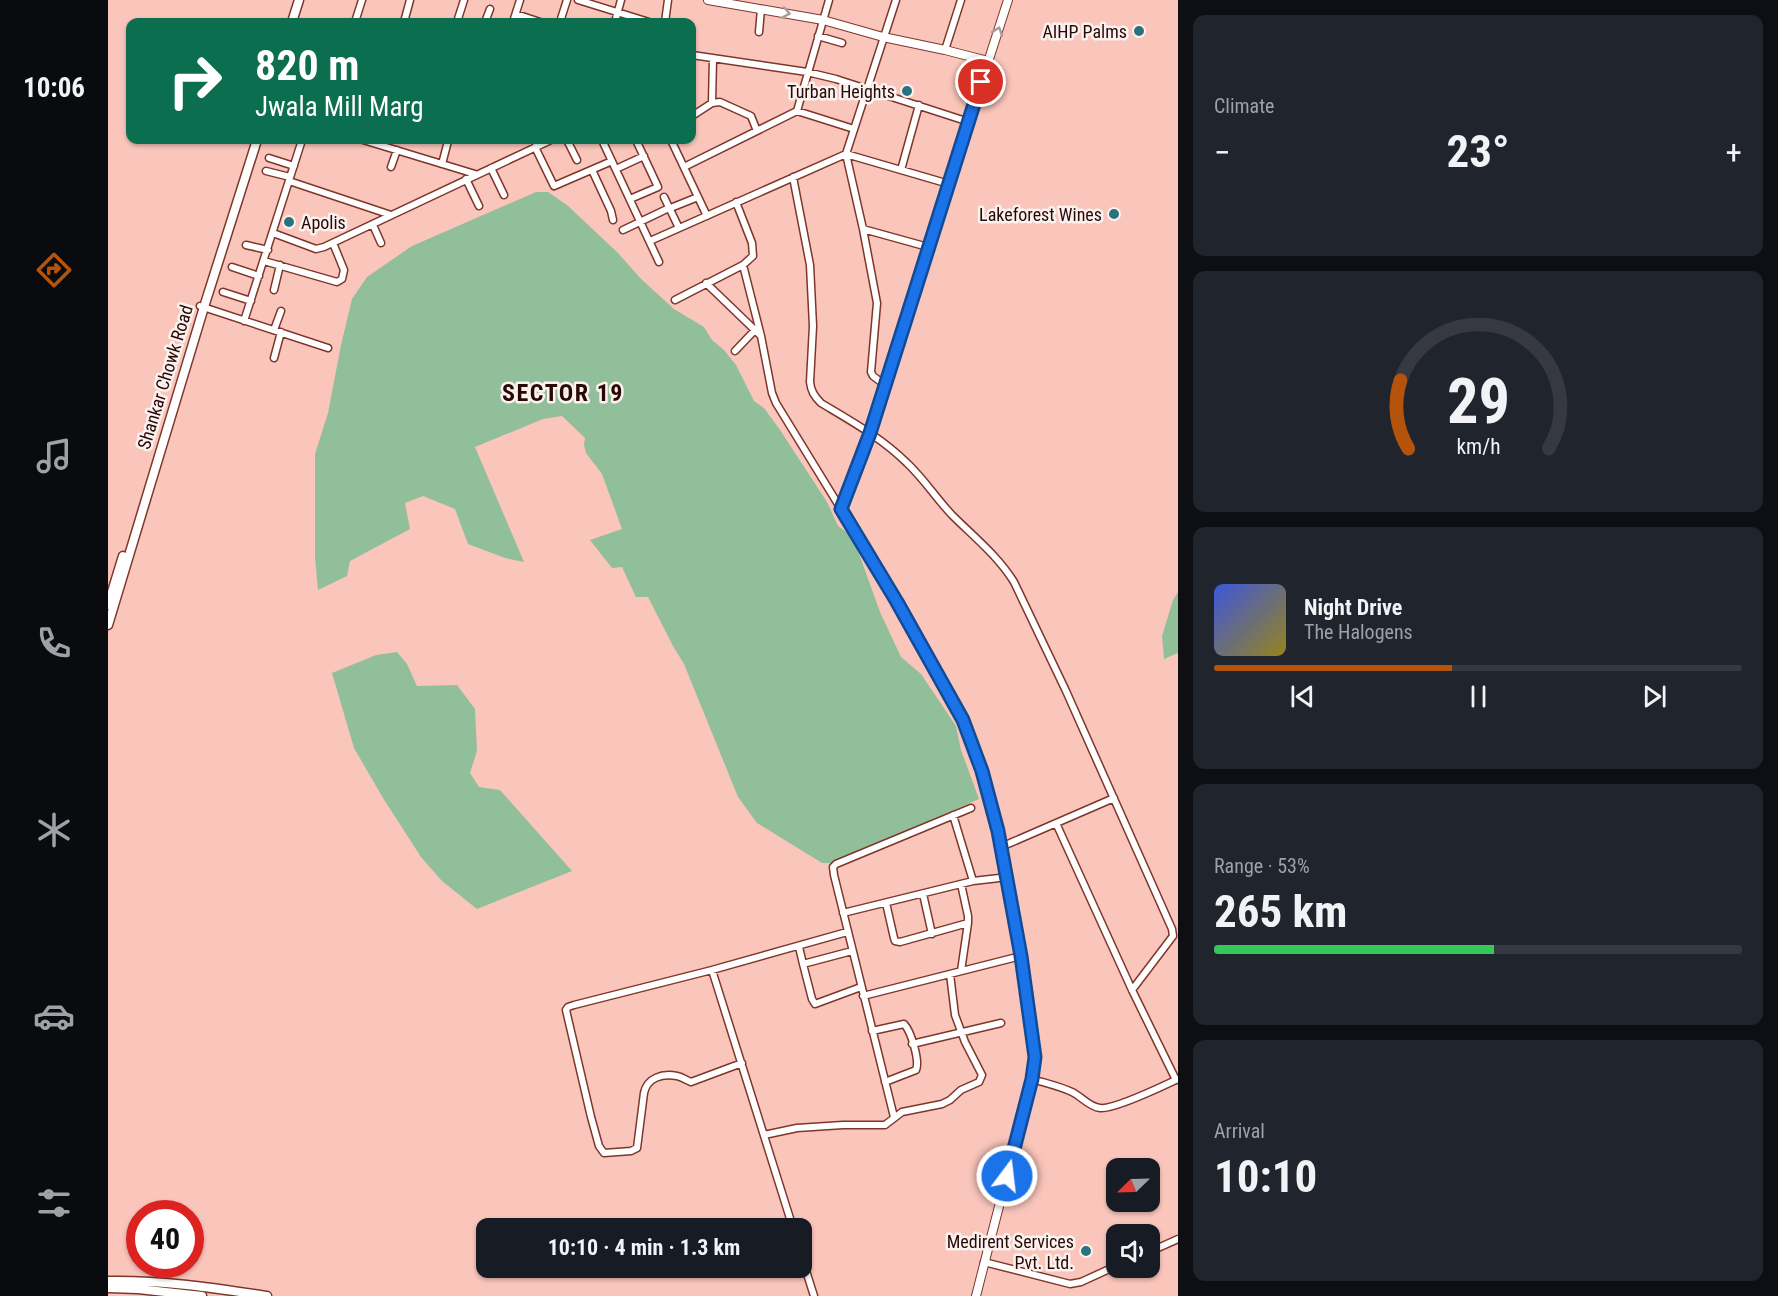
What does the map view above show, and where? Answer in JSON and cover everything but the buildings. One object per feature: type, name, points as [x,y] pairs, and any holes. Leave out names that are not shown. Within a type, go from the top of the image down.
[{"type":"main road","points":[[287,18],[293,0]]},
{"type":"main road","points":[[293,18],[299,0]]},
{"type":"main road","name":"Shankar Chowk Road","points":[[108,626],[250,144]]},
{"type":"main road","name":"Shankar Chowk Road","points":[[108,605],[256,144]]},
{"type":"main road","points":[[108,1281],[267,1296]]},
{"type":"main road","points":[[108,1288],[157,1286],[202,1296]]},
{"type":"street","points":[[356,18],[362,0]]},
{"type":"street","points":[[405,18],[410,0]]},
{"type":"street","points":[[458,18],[464,0]]},
{"type":"street","points":[[514,18],[520,0]]},
{"type":"street","points":[[561,18],[567,0]]},
{"type":"street","points":[[578,0],[637,18]]},
{"type":"street","points":[[616,18],[621,0]]},
{"type":"street","points":[[666,18],[668,0]]},
{"type":"street","points":[[708,0],[824,20],[883,37],[988,61]]},
{"type":"street","points":[[797,111],[829,0]]},
{"type":"street","points":[[885,385],[871,372],[877,303],[846,154],[896,0]]},
{"type":"street","points":[[945,50],[961,0]]},
{"type":"street","points":[[841,509],[870,433],[1008,0]]},
{"type":"street","points":[[487,18],[490,9]]},
{"type":"street","points":[[759,32],[761,9]]},
{"type":"street","points":[[516,14],[528,18]]},
{"type":"street","points":[[818,36],[842,43]]},
{"type":"street","points":[[696,56],[807,72],[867,88],[969,122]]},
{"type":"street","points":[[712,103],[713,58]]},
{"type":"street","points":[[696,113],[712,103],[728,104],[746,113],[753,120],[757,131]]},
{"type":"street","points":[[901,170],[919,105]]},
{"type":"street","points":[[684,167],[797,111],[854,129]]},
{"type":"street","points":[[244,321],[301,144]]},
{"type":"street","points":[[377,144],[476,175]]},
{"type":"street","points":[[442,164],[447,144]]},
{"type":"street","points":[[273,233],[316,249],[372,225],[542,144]]},
{"type":"street","points":[[569,144],[577,160]]},
{"type":"street","points":[[604,144],[659,262]]},
{"type":"street","points":[[630,199],[658,187],[638,144]]},
{"type":"street","points":[[673,144],[707,216]]},
{"type":"street","points":[[535,147],[554,186],[612,161]]},
{"type":"street","points":[[391,167],[397,150]]},
{"type":"street","points":[[651,241],[846,154],[949,184]]},
{"type":"street","points":[[616,169],[644,156]]},
{"type":"street","points":[[269,158],[294,166]]},
{"type":"street","points":[[491,168],[504,195]]},
{"type":"street","points":[[592,170],[613,220]]},
{"type":"street","points":[[266,171],[392,215]]},
{"type":"street","points":[[793,177],[810,265],[813,326],[811,390],[821,403],[870,433],[906,461],[923,478],[943,505],[991,550],[1014,582],[1114,798],[1173,933],[1132,990]]},
{"type":"street","points":[[466,179],[479,206]]},
{"type":"street","points":[[664,197],[671,207],[679,228]]},
{"type":"street","points":[[623,230],[698,197]]},
{"type":"street","points":[[675,300],[744,265],[753,256],[754,250],[736,202]]},
{"type":"street","points":[[372,225],[381,243]]},
{"type":"street","points":[[863,229],[928,247]]},
{"type":"street","points":[[264,261],[337,282],[342,279],[344,270],[333,243]]},
{"type":"street","points":[[246,245],[268,250]]},
{"type":"street","points":[[274,290],[280,265]]},
{"type":"street","points":[[744,265],[776,403],[897,602],[963,720],[982,771],[1008,877],[1035,1046],[1035,1066],[976,1296]]},
{"type":"street","points":[[232,267],[260,276]]},
{"type":"street","points":[[706,283],[761,336]]},
{"type":"street","points":[[223,292],[251,301]]},
{"type":"street","points":[[202,307],[328,348]]},
{"type":"street","points":[[274,358],[281,311]]},
{"type":"street","points":[[735,351],[755,330]]},
{"type":"street","points":[[290,345],[293,336]]},
{"type":"street","points":[[1001,847],[1114,798]]},
{"type":"street","points":[[894,1117],[833,871],[836,864],[970,808]]},
{"type":"street","points":[[953,815],[973,881]]},
{"type":"street","points":[[1032,1079],[1074,1093],[1093,1107],[1099,1108],[1114,1105],[1177,1079],[1132,990],[1056,823]]},
{"type":"street","points":[[843,913],[973,881],[1008,877]]},
{"type":"street","points":[[961,971],[968,923],[962,884]]},
{"type":"street","points":[[923,894],[932,934]]},
{"type":"street","points":[[886,903],[895,941],[900,942],[968,923]]},
{"type":"street","points":[[742,1064],[693,1082],[678,1076],[664,1075],[651,1081],[646,1085],[644,1093],[637,1148],[608,1154],[602,1150],[591,1116],[566,1010],[574,1005],[799,947],[847,932]]},
{"type":"street","points":[[799,947],[815,1004],[861,987]]},
{"type":"street","points":[[803,964],[852,951]]},
{"type":"street","points":[[863,996],[1012,958]]},
{"type":"street","points":[[712,970],[790,1218]]},
{"type":"street","points":[[764,1135],[807,1127],[885,1125],[902,1112],[942,1104],[961,1090],[982,1079],[955,1015],[950,974]]},
{"type":"street","points":[[912,1044],[1001,1023]]},
{"type":"street","points":[[872,1031],[904,1024],[908,1029],[917,1062],[917,1068],[913,1071],[885,1082]]},
{"type":"street","points":[[1160,1247],[1178,1239]]},
{"type":"street","points":[[984,1262],[1070,1284],[1081,1282],[1106,1271]]},
{"type":"street","points":[[808,1278],[814,1296]]},
{"type":"green space","points":[[536,192],[548,192],[567,205],[674,309],[704,327],[712,340],[736,365],[754,401],[764,408],[780,430],[827,502],[838,526],[853,537],[880,612],[901,657],[921,674],[956,726],[961,750],[979,799],[832,863],[822,863],[757,823],[738,797],[684,664],[648,597],[636,597],[622,567],[612,568],[590,540],[622,529],[602,474],[586,453],[585,438],[562,416],[543,419],[475,447],[524,562],[505,558],[468,544],[455,509],[423,496],[405,503],[410,529],[350,561],[347,576],[318,590],[315,557],[315,454],[328,413],[352,299],[367,277],[412,246]]},
{"type":"green space","points":[[1178,592],[1178,653],[1164,659],[1162,636],[1173,600]]},
{"type":"green space","points":[[397,652],[407,664],[417,686],[457,685],[475,709],[477,751],[470,773],[479,787],[500,790],[572,871],[477,909],[442,881],[421,857],[354,748],[332,673],[376,655]]},
{"type":"place","name":"AIHP Palms","points":[[1139,31]]},
{"type":"place","name":"Turban Heights","points":[[907,91]]},
{"type":"place","name":"Lakeforest Wines","points":[[1114,214]]},
{"type":"place","name":"Apolis","points":[[289,222]]},
{"type":"place","name":"Medirent Services Pvt. Ltd.","points":[[1086,1251]]},
{"type":"district","name":"SECTOR 19","points":[[563,393]]},
{"type":"route","points":[[981,82],[880,403],[841,509],[897,602],[963,720],[982,771],[998,831],[1035,1046],[1035,1066],[1007,1176]]}]
